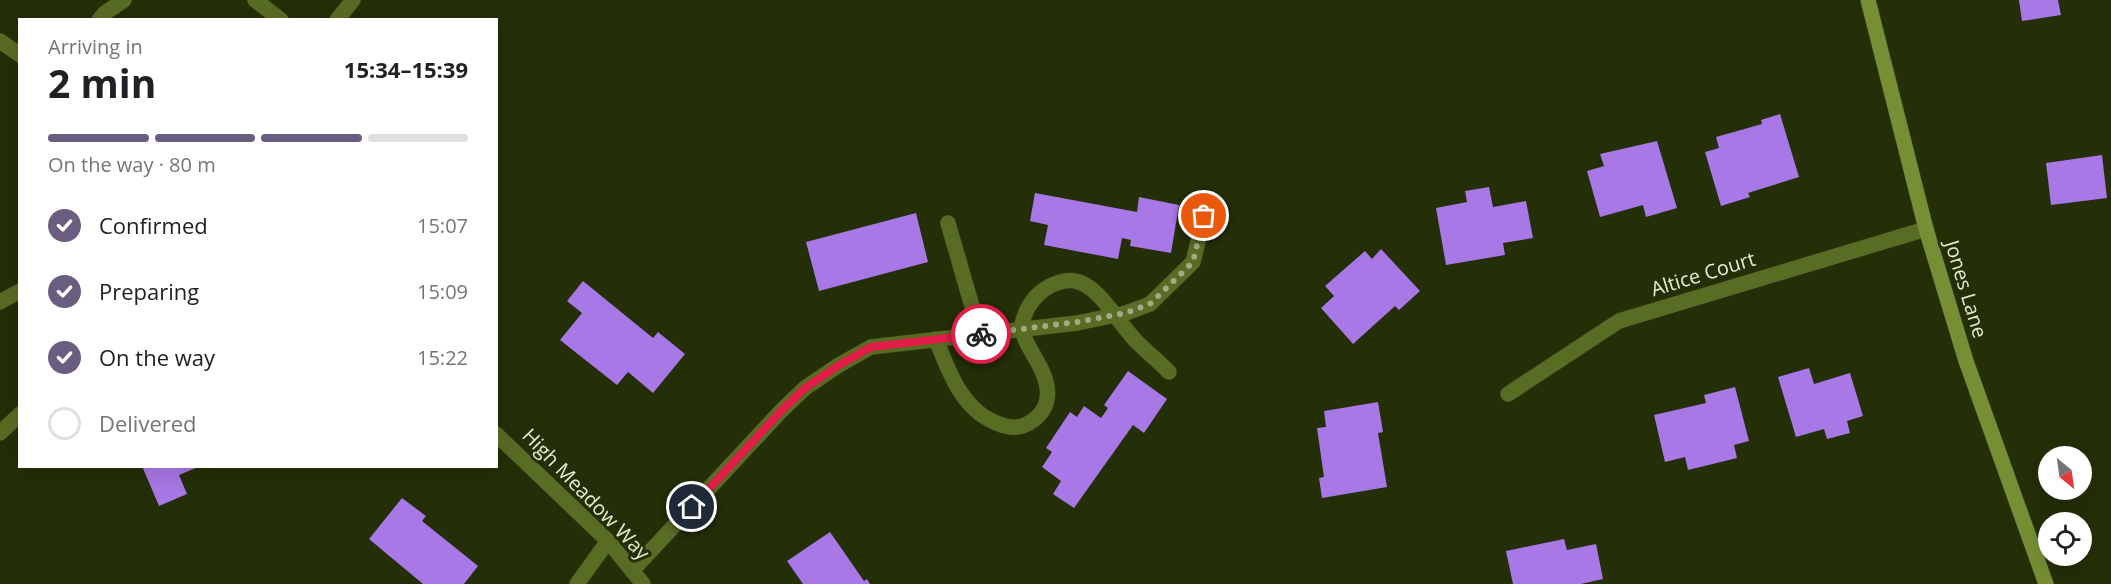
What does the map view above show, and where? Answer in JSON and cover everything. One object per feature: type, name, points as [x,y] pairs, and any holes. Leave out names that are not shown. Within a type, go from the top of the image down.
[{"type":"street","points":[[100,11],[124,0]]},
{"type":"street","points":[[255,0],[278,18]]},
{"type":"street","points":[[339,18],[353,0]]},
{"type":"street","name":"Jones Lane","points":[[1868,0],[1926,229],[1966,361],[2046,584]]},
{"type":"street","points":[[0,41],[18,54]]},
{"type":"street","points":[[632,571],[781,411],[805,388],[839,365],[871,347],[1022,329],[1114,315],[1150,304],[1193,262],[1204,216]]},
{"type":"street","points":[[948,223],[980,334]]},
{"type":"street","name":"Altice Court","points":[[1508,394],[1618,321],[1926,229]]},
{"type":"street","points":[[936,339],[952,379],[969,404],[989,421],[1007,427],[1022,427],[1035,420],[1044,409],[1048,398],[1046,379],[1022,329],[1025,312],[1038,293],[1053,284],[1074,281],[1092,289],[1136,340],[1169,372]]},
{"type":"street","points":[[0,302],[18,292]]},
{"type":"street","points":[[0,433],[18,416]]},
{"type":"street","name":"High Meadow Way","points":[[498,436],[608,541],[643,584]]},
{"type":"street","points":[[577,584],[608,541]]},
{"type":"building","points":[[2019,0],[2058,0],[2061,15],[2022,21]]},
{"type":"building","points":[[1780,114],[1799,177],[1748,193],[1750,197],[1721,206],[1705,152],[1719,148],[1716,137],[1762,124],[1761,120]]},
{"type":"building","points":[[1657,141],[1677,208],[1646,217],[1643,205],[1600,217],[1587,171],[1604,166],[1600,154]]},
{"type":"building","points":[[2102,155],[2107,198],[2051,205],[2046,163]]},
{"type":"building","points":[[1489,187],[1493,207],[1526,201],[1533,238],[1503,243],[1505,255],[1446,265],[1436,208],[1467,202],[1465,191]]},
{"type":"building","points":[[1035,193],[1137,212],[1139,197],[1179,205],[1171,253],[1130,246],[1131,240],[1122,238],[1118,259],[1044,245],[1048,225],[1030,221]]},
{"type":"building","points":[[916,213],[928,262],[819,291],[806,242]]},
{"type":"building","points":[[1381,249],[1420,291],[1399,310],[1395,306],[1353,344],[1321,308],[1334,296],[1325,286],[1365,251],[1372,259]]},
{"type":"building","points":[[583,281],[653,338],[658,332],[685,354],[653,393],[628,372],[617,385],[560,340],[582,313],[567,301]]},
{"type":"building","points":[[1809,368],[1814,384],[1850,373],[1863,416],[1847,421],[1850,433],[1827,439],[1824,429],[1796,437],[1778,377]]},
{"type":"building","points":[[1128,371],[1167,399],[1144,433],[1133,425],[1074,508],[1053,494],[1061,481],[1042,467],[1052,452],[1046,448],[1070,412],[1077,417],[1084,406],[1101,418],[1108,408],[1104,405]]},
{"type":"building","points":[[1735,387],[1749,441],[1734,445],[1737,458],[1688,470],[1685,457],[1665,462],[1654,415],[1706,403],[1704,395]]},
{"type":"building","points":[[1378,402],[1383,432],[1378,433],[1387,487],[1322,498],[1319,478],[1324,477],[1317,428],[1326,427],[1324,411]]},
{"type":"building","points":[[143,468],[196,468],[179,475],[187,494],[159,506]]},
{"type":"building","points":[[402,498],[426,516],[422,521],[478,566],[464,584],[423,584],[369,539]]},
{"type":"building","points":[[830,532],[864,581],[867,579],[870,584],[803,584],[787,561]]},
{"type":"building","points":[[1564,539],[1567,550],[1596,544],[1603,579],[1581,584],[1513,584],[1506,551]]},
{"type":"way so far","points":[[981,334],[1077,322],[1126,313],[1150,304],[1193,262],[1204,216]]},
{"type":"route","points":[[692,507],[781,411],[805,388],[839,365],[871,347],[981,334]]}]
